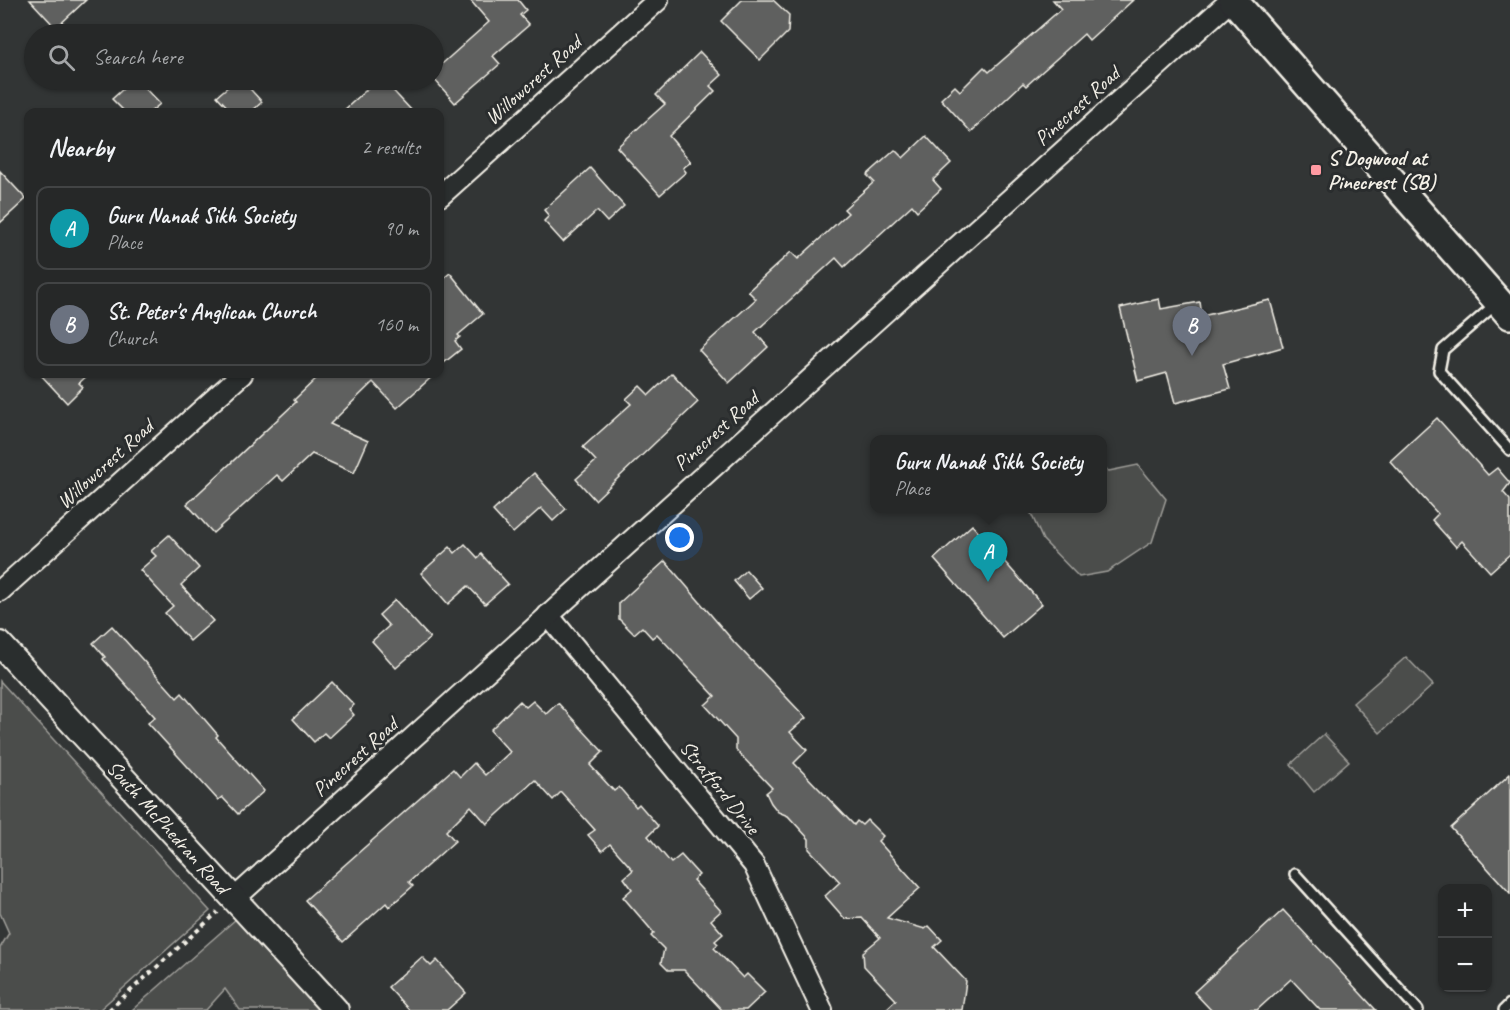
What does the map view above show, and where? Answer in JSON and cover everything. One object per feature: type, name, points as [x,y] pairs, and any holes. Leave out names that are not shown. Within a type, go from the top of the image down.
[{"type":"main road","points":[[1232,0],[1504,308]]},
{"type":"street","name":"Willowcrest Road","points":[[444,192],[658,0]]},
{"type":"street","name":"Pinecrest Road","points":[[234,899],[1232,0]]},
{"type":"street","name":"Willowcrest Road","points":[[0,591],[238,378]]},
{"type":"street","name":"Stratford Drive","points":[[548,615],[754,865],[822,1010]]},
{"type":"street","name":"South McPhedran Road","points":[[0,644],[336,1010]]},
{"type":"lane","points":[[1504,308],[1443,350],[1439,371],[1510,450]]},
{"type":"lane","points":[[1295,874],[1418,1010]]},
{"type":"lane","points":[[1504,1010],[1510,1004]]},
{"type":"path","points":[[109,1010],[234,899]]},
{"type":"shaded area","points":[[1138,465],[1166,499],[1152,542],[1107,572],[1079,577],[1043,540],[1031,513],[1107,513],[1107,470]]},
{"type":"shaded area","points":[[1406,657],[1433,685],[1380,733],[1353,703]]},
{"type":"shaded area","points":[[0,681],[210,911],[99,1010],[0,1010],[0,948],[9,933],[0,913]]},
{"type":"shaded area","points":[[1324,734],[1349,761],[1314,792],[1291,764]]},
{"type":"shaded area","points":[[236,919],[318,1010],[240,1010],[225,989],[206,1010],[132,1010]]},
{"type":"building","points":[[30,0],[86,0],[60,24],[52,24]]},
{"type":"building","points":[[470,0],[518,0],[526,10],[520,15],[529,25],[493,56],[500,64],[455,103],[444,90],[444,62],[489,22]]},
{"type":"building","points":[[742,0],[773,0],[789,15],[788,32],[760,60],[721,21]]},
{"type":"building","points":[[1053,0],[1133,0],[1089,40],[1084,34],[1026,86],[1023,83],[971,132],[941,99],[955,86],[960,91],[984,67],[989,72],[1061,9]]},
{"type":"building","points":[[700,52],[722,75],[710,86],[715,91],[669,136],[691,162],[683,168],[686,172],[660,195],[617,147],[665,104],[656,95]]},
{"type":"building","points":[[122,90],[147,90],[160,104],[155,108],[121,108],[112,99]]},
{"type":"building","points":[[224,90],[251,90],[262,102],[255,108],[228,108],[217,96]]},
{"type":"building","points":[[366,90],[393,90],[409,108],[346,108]]},
{"type":"building","points":[[926,136],[951,163],[933,180],[941,189],[917,211],[912,205],[844,267],[836,258],[755,332],[768,347],[729,383],[699,350],[756,299],[748,291],[791,252],[798,259],[848,213],[844,209],[874,182],[867,175],[895,150],[903,158]]},
{"type":"building","points":[[590,168],[624,206],[607,222],[597,211],[563,242],[544,221],[549,216],[544,210]]},
{"type":"building","points":[[0,171],[24,197],[24,201],[0,223]]},
{"type":"building","points":[[450,273],[483,314],[458,335],[460,337],[455,341],[461,349],[444,363],[444,278]]},
{"type":"building","points":[[1159,299],[1161,309],[1200,302],[1202,316],[1270,300],[1283,347],[1223,364],[1230,389],[1175,403],[1167,373],[1138,381],[1120,308]]},
{"type":"building","points":[[672,373],[698,402],[595,500],[576,479],[596,461],[583,447],[631,404],[626,399],[640,386],[649,395]]},
{"type":"building","points":[[44,378],[85,378],[79,383],[83,387],[67,403]]},
{"type":"building","points":[[317,378],[431,378],[397,408],[373,382],[330,424],[368,441],[354,473],[312,454],[283,481],[277,475],[213,533],[187,504],[296,402],[294,400]]},
{"type":"building","points":[[1437,418],[1488,475],[1497,468],[1510,483],[1503,492],[1510,500],[1510,554],[1490,572],[1462,541],[1456,547],[1432,520],[1438,514],[1390,461]]},
{"type":"building","points":[[534,473],[566,509],[553,521],[541,508],[513,533],[493,511]]},
{"type":"building","points":[[972,525],[1042,604],[1003,638],[934,559]]},
{"type":"building","points":[[169,535],[199,568],[181,585],[213,621],[190,641],[165,613],[173,606],[140,570],[156,556],[151,551]]},
{"type":"building","points":[[465,544],[478,558],[481,554],[508,584],[485,604],[468,586],[448,604],[421,573],[450,547],[455,553]]},
{"type":"building","points":[[665,561],[734,642],[806,718],[790,732],[807,750],[794,763],[854,825],[857,821],[862,825],[867,820],[883,836],[878,841],[920,888],[887,918],[925,929],[929,926],[942,940],[934,947],[966,981],[962,1010],[885,1010],[896,1000],[864,966],[863,952],[880,938],[862,918],[845,919],[825,896],[840,882],[809,849],[809,839],[788,816],[778,812],[771,803],[766,793],[772,788],[736,750],[736,739],[705,705],[715,696],[657,634],[652,638],[642,627],[634,634],[619,619],[619,603]]},
{"type":"building","points":[[746,570],[762,588],[749,599],[734,581]]},
{"type":"building","points":[[395,600],[430,638],[396,668],[372,641],[389,626],[379,615]]},
{"type":"building","points":[[112,626],[177,698],[182,693],[218,735],[216,737],[264,791],[238,814],[222,797],[218,800],[148,723],[155,717],[103,659],[105,657],[93,643]]},
{"type":"building","points":[[332,682],[354,705],[349,709],[354,715],[329,738],[324,733],[314,742],[293,719]]},
{"type":"building","points":[[520,701],[526,707],[533,701],[546,714],[558,703],[603,752],[590,765],[614,791],[619,787],[636,807],[639,804],[658,826],[648,836],[671,863],[681,855],[699,875],[693,880],[721,911],[711,920],[723,934],[715,941],[718,944],[714,948],[743,978],[747,974],[765,992],[746,1010],[722,1010],[684,970],[668,970],[661,963],[664,949],[651,936],[654,933],[623,897],[632,889],[624,878],[633,870],[610,844],[602,851],[588,835],[595,830],[561,792],[553,800],[535,780],[487,824],[471,806],[446,831],[455,841],[409,882],[413,886],[389,907],[386,903],[343,942],[305,900],[453,769],[460,777],[474,763],[485,775],[510,752],[490,730]]},
{"type":"building","points":[[1510,774],[1510,893],[1451,828]]},
{"type":"building","points":[[1283,910],[1376,1010],[1320,1010],[1291,979],[1257,1010],[1211,1010],[1194,992]]},
{"type":"building","points":[[422,957],[431,966],[437,960],[466,993],[447,1010],[409,1010],[388,987]]},
{"type":"place","name":"S Dogwood at Pinecrest (SB)","points":[[1316,170]]},
{"type":"place","name":"St. Peter's Anglican Church","points":[[1192,356]]},
{"type":"place","name":"Guru Nanak Sikh Society","points":[[988,582]]}]
